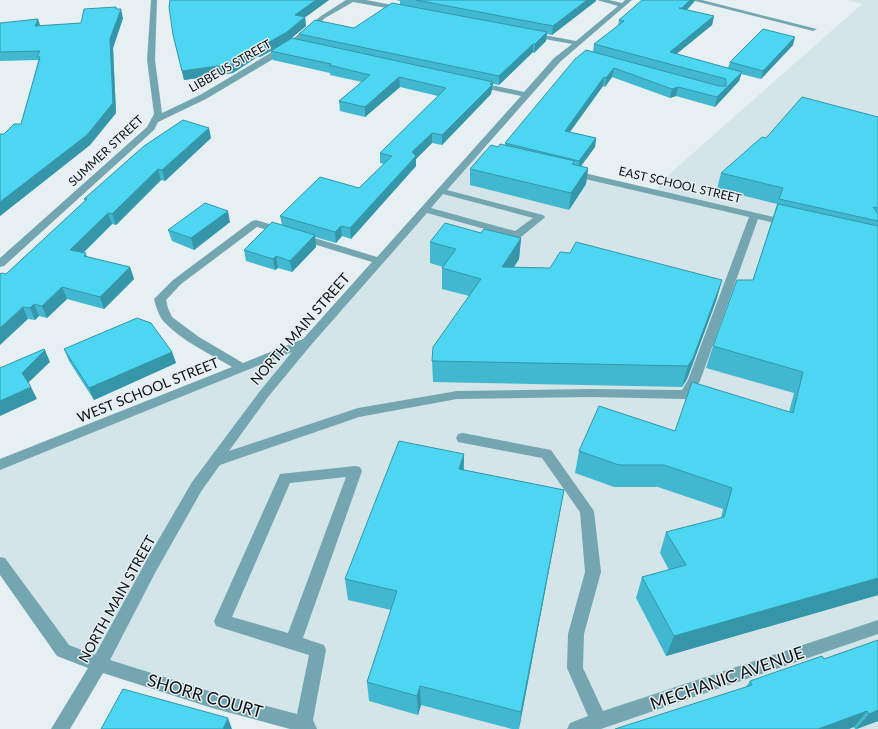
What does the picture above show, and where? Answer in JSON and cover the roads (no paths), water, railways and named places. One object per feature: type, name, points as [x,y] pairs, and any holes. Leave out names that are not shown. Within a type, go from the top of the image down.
[{"type":"street","name":"SUMMER STREET","points":[[0,264],[151,128],[158,114],[151,60],[154,0]]},
{"type":"street","name":"LIBBEUS STREET","points":[[155,120],[204,97],[292,44],[323,17],[351,0]]},
{"type":"street","points":[[355,0],[408,10]]},
{"type":"street","points":[[600,0],[626,3]]},
{"type":"street","points":[[694,0],[813,29]]},
{"type":"street","name":"NORTH MAIN STREET","points":[[60,729],[99,664],[150,568],[197,486],[264,394],[307,342],[441,191],[481,151],[557,60],[574,48],[626,3]]},
{"type":"street","points":[[523,32],[574,48]]},
{"type":"street","points":[[292,44],[306,47]]},
{"type":"street","points":[[473,83],[527,95]]},
{"type":"street","name":"EAST SCHOOL STREET","points":[[562,171],[793,224]]},
{"type":"street","points":[[425,210],[517,235],[540,217],[441,191]]},
{"type":"street","points":[[216,460],[293,436],[358,413],[457,396],[591,393],[684,395],[694,381],[755,216]]},
{"type":"street","points":[[243,368],[195,340],[168,319],[162,308],[160,299],[177,282],[256,223],[379,261]]},
{"type":"street","name":"WEST SCHOOL STREET","points":[[0,465],[307,342]]},
{"type":"street","points":[[462,438],[546,454],[588,511],[594,572],[576,634],[575,668],[599,721]]},
{"type":"street","points":[[293,642],[355,471],[285,478],[222,621],[318,650],[307,726]]},
{"type":"street","name":"SHORR COURT","points":[[0,563],[63,651],[212,700],[307,726]]},
{"type":"street","name":"MECHANIC AVENUE","points":[[576,729],[878,627]]}]
